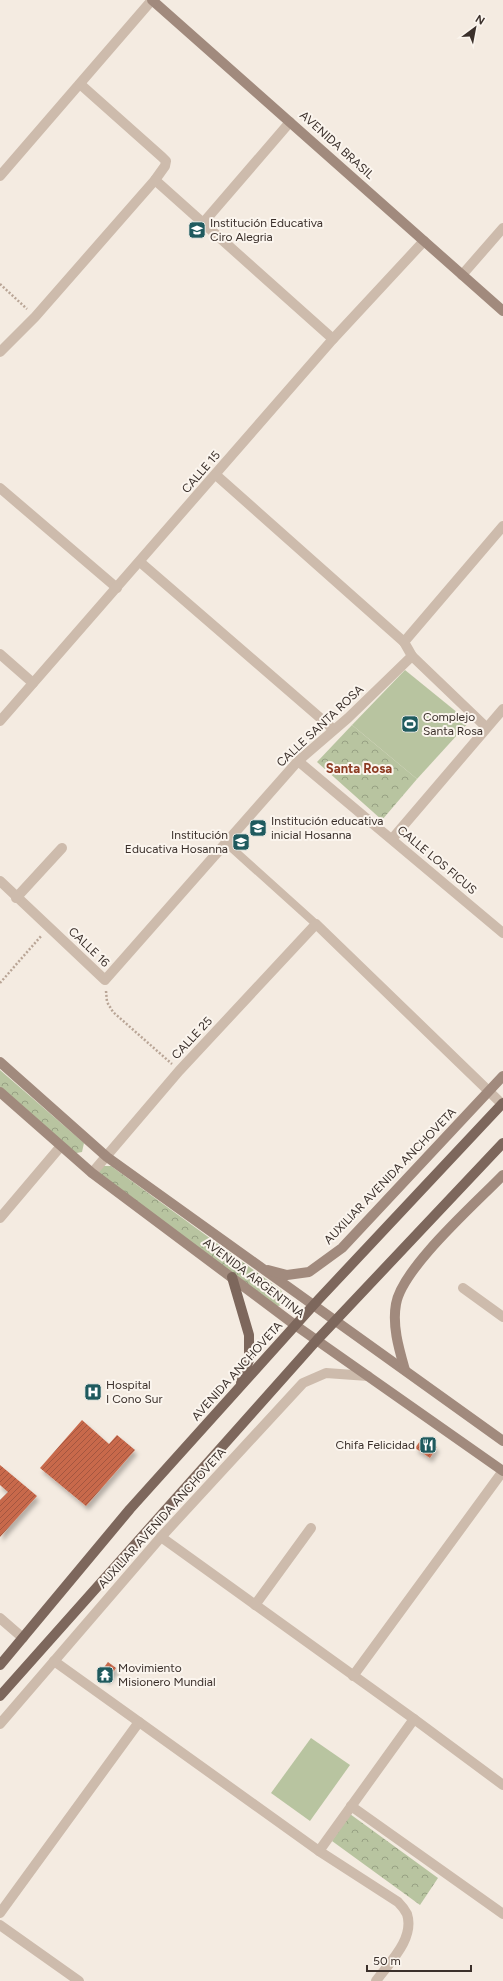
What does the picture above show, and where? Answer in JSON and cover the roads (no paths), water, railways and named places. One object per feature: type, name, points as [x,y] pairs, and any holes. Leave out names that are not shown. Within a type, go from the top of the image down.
[{"type":"main road","name":"AVENIDA BRASIL","points":[[152,0],[503,311]]},
{"type":"main road","name":"AVENIDA ARGENTINA","points":[[0,1062],[107,1157],[503,1441]]},
{"type":"main road","name":"AUXILIAR AVENIDA ANCHOVETA","points":[[262,1268],[287,1275],[309,1272],[342,1248],[503,1076]]},
{"type":"main road","name":"AVENIDA ARGENTINA","points":[[0,1092],[92,1173],[295,1325],[503,1471]]},
{"type":"main road","name":"AVENIDA ANCHOVETA","points":[[0,1665],[130,1509],[295,1325],[502,1103]]},
{"type":"main road","points":[[0,1696],[334,1321],[503,1143]]},
{"type":"main road","points":[[405,1370],[395,1324],[396,1303],[403,1285],[419,1261],[503,1175]]},
{"type":"main road","points":[[232,1277],[249,1334],[249,1360],[239,1387]]},
{"type":"street","points":[[0,176],[152,0]]},
{"type":"street","points":[[0,352],[34,317],[155,180],[165,166],[166,161],[162,157],[80,84]]},
{"type":"street","points":[[200,227],[290,122]]},
{"type":"street","points":[[155,180],[200,227],[333,339]]},
{"type":"street","points":[[462,275],[503,228]]},
{"type":"street","name":"CALLE 15","points":[[0,721],[333,339],[424,241]]},
{"type":"street","points":[[216,475],[404,642],[412,656],[486,727]]},
{"type":"street","points":[[0,488],[117,588]]},
{"type":"street","points":[[404,642],[503,526]]},
{"type":"street","points":[[140,562],[333,729]]},
{"type":"street","points":[[0,654],[33,683]]},
{"type":"street","name":"CALLE SANTA ROSA","points":[[104,980],[298,761],[333,729],[348,718],[412,656]]},
{"type":"street","points":[[392,839],[503,708]]},
{"type":"street","name":"CALLE LOS FICUS","points":[[298,761],[503,933]]},
{"type":"street","points":[[16,898],[62,848]]},
{"type":"street","name":"CALLE 16","points":[[0,881],[16,898],[49,926],[104,980]]},
{"type":"street","points":[[316,924],[502,1103]]},
{"type":"street","name":"CALLE 25","points":[[92,1173],[180,1071],[316,924]]},
{"type":"street","points":[[0,1218],[61,1146]]},
{"type":"street","points":[[463,1288],[503,1317]]},
{"type":"street","name":"AUXILIAR AVENIDA ANCHOVETA","points":[[0,1724],[161,1537],[303,1383],[326,1373],[368,1376]]},
{"type":"street","points":[[354,1676],[503,1471]]},
{"type":"street","points":[[254,1605],[311,1528]]},
{"type":"street","points":[[161,1537],[414,1718],[503,1785]]},
{"type":"street","points":[[0,1618],[23,1638]]},
{"type":"street","points":[[54,1661],[319,1850],[398,1902],[407,1914],[409,1927],[404,1942],[376,1981]]},
{"type":"street","points":[[319,1850],[414,1718]]},
{"type":"street","points":[[0,1913],[139,1722]]},
{"type":"street","points":[[351,1806],[503,1914]]},
{"type":"street","points":[[0,1925],[79,1981]]},
{"type":"lane","points":[[226,843],[316,924]]},
{"type":"place","name":"Institución Educativa Ciro Alegria","points":[[197,230]]},
{"type":"place","name":"Complejo Santa Rosa","points":[[410,724]]},
{"type":"place","name":"Institución educativa inicial Hosanna","points":[[258,828]]},
{"type":"place","name":"Institución Educativa Hosanna","points":[[241,842]]},
{"type":"place","name":"Hospital I Cono Sur","points":[[93,1392]]},
{"type":"place","name":"Chifa Felicidad","points":[[428,1445]]},
{"type":"place","name":"Movimiento Misionero Mundial","points":[[105,1675]]},
{"type":"district","name":"Santa Rosa","points":[[359,768]]}]
